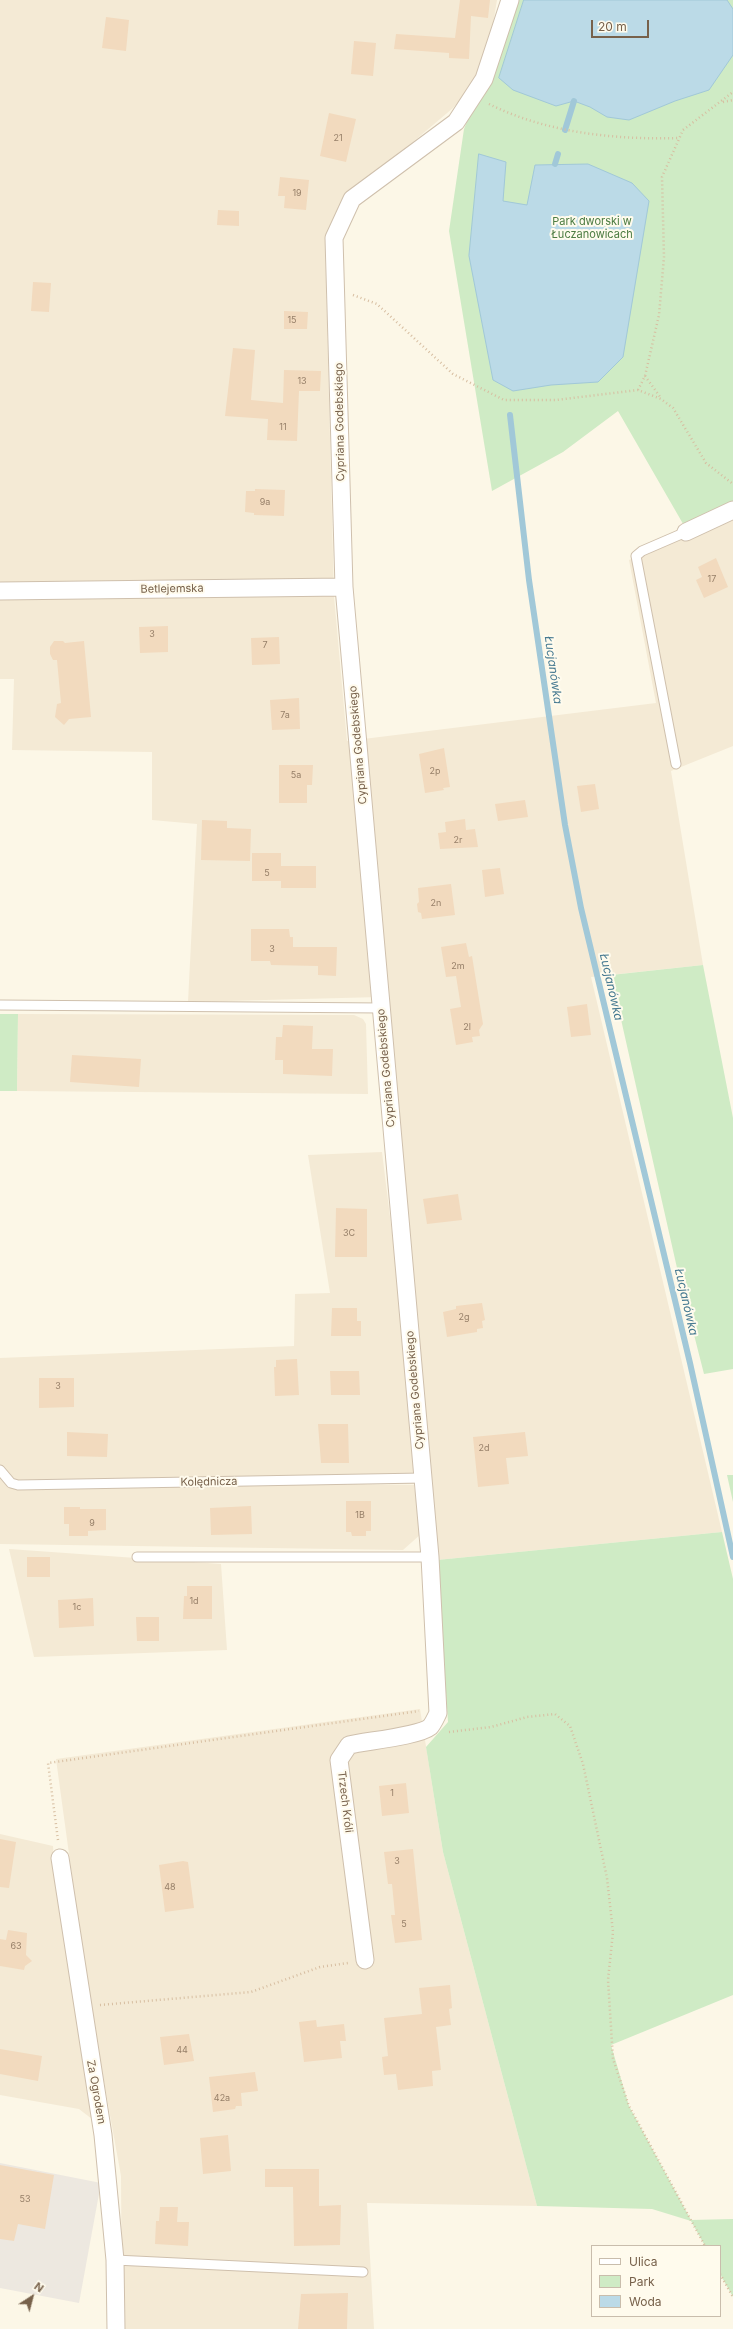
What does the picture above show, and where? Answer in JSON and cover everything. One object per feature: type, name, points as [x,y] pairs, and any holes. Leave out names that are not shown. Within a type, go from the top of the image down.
[{"type":"street","name":"Cypriana Godebskiego","points":[[435,1716],[430,1556],[344,587],[337,289],[334,238],[352,198],[456,122],[484,79],[510,0]]},
{"type":"street","points":[[686,532],[733,510]]},
{"type":"street","name":"Betlejemska","points":[[0,591],[344,587]]},
{"type":"street","name":"Trzech Króli","points":[[365,1960],[339,1760],[349,1745],[370,1740],[412,1734],[435,1716]]},
{"type":"street","name":"Za Ogrodem","points":[[60,1858],[103,2135],[115,2260],[116,2329]]},
{"type":"lane","points":[[676,764],[636,556],[642,551],[686,532]]},
{"type":"lane","points":[[0,1006],[381,1008]]},
{"type":"lane","name":"Kolędnicza","points":[[0,1470],[11,1482],[18,1485],[423,1478]]},
{"type":"lane","points":[[137,1557],[430,1556]]},
{"type":"lane","points":[[115,2260],[363,2272]]},
{"type":"path","points":[[638,390],[645,376],[659,315],[664,257],[662,177],[683,130],[723,102],[733,92]]},
{"type":"path","points":[[473,96],[514,116],[565,130],[634,138],[680,138]]},
{"type":"path","points":[[723,102],[733,100]]},
{"type":"path","points":[[337,289],[377,304],[453,374],[504,400],[556,400],[638,390],[661,399],[673,408],[706,463],[733,484]]},
{"type":"path","points":[[645,376],[661,399]]},
{"type":"path","points":[[60,1858],[54,1800],[48,1763],[435,1716],[448,1732],[492,1727],[527,1717],[555,1714],[570,1726],[584,1764],[607,1878],[613,1932],[608,1980],[613,2059],[629,2106],[704,2245]]},
{"type":"path","points":[[82,2007],[251,1992],[320,1967],[365,1960]]},
{"type":"path","points":[[721,2276],[733,2297]]},
{"type":"shaded area","points":[[0,0],[497,0],[489,48],[475,83],[453,108],[347,198],[334,220],[325,242],[334,596],[347,741],[656,703],[629,560],[733,514],[733,746],[671,771],[703,965],[591,977],[722,1532],[437,1560],[380,997],[188,1002],[197,824],[152,820],[152,752],[12,750],[14,679],[0,679]]},
{"type":"shaded area","points":[[18,1014],[354,1015],[363,1019],[366,1024],[368,1094],[17,1091]]},
{"type":"shaded area","points":[[382,1152],[423,1484],[335,1485],[414,1485],[421,1534],[403,1550],[0,1544],[0,1358],[294,1346],[295,1294],[330,1293],[308,1155]]},
{"type":"shaded area","points":[[9,1549],[221,1564],[227,1650],[34,1657]]},
{"type":"shaded area","points":[[420,1709],[443,1852],[537,2206],[367,2203],[374,2329],[122,2329],[121,2176],[88,1993],[56,1759]]},
{"type":"shaded area","points":[[0,1834],[53,1846],[55,1883],[101,2126],[79,2109],[0,2095]]},
{"type":"shaded area","points":[[0,2163],[101,2183],[79,2303],[0,2288]]},
{"type":"green space","name":"Park dworski w Łuczanowicach","points":[[510,0],[733,0],[733,504],[686,529],[618,411],[563,452],[492,491],[449,231],[464,129],[484,79]]},
{"type":"green space","points":[[703,965],[733,1118],[733,1369],[704,1374],[677,1268],[611,975]]},
{"type":"green space","points":[[0,1014],[18,1014],[17,1091],[0,1091]]},
{"type":"green space","points":[[727,1475],[733,1475],[733,1502]]},
{"type":"green space","points":[[722,1532],[733,1579],[733,1995],[611,2045],[629,2106],[691,2220],[733,2219],[733,2297],[721,2276],[721,2245],[704,2245],[691,2221],[652,2209],[537,2206],[443,1852],[426,1747],[448,1722],[437,1560]]},
{"type":"water","points":[[524,0],[727,0],[733,9],[733,55],[709,90],[675,101],[629,120],[607,117],[590,107],[574,101],[556,106],[513,90],[499,78]]},
{"type":"water","points":[[479,154],[506,162],[503,201],[527,205],[535,165],[588,164],[632,183],[649,201],[623,357],[598,382],[551,385],[513,391],[493,380],[469,256]]},
{"type":"building","points":[[460,0],[490,0],[488,18],[471,16],[469,59],[449,58],[449,53],[394,49],[396,34],[455,38]]},
{"type":"building","points":[[106,17],[129,20],[126,51],[102,48]]},
{"type":"building","points":[[354,41],[376,43],[373,76],[351,74]]},
{"type":"building","points":[[329,113],[356,119],[346,162],[320,156]]},
{"type":"building","points":[[280,177],[309,180],[306,210],[284,208],[285,196],[278,196]]},
{"type":"building","points":[[218,210],[239,211],[239,226],[217,225]]},
{"type":"building","points":[[33,282],[51,283],[49,312],[31,311]]},
{"type":"building","points":[[284,311],[308,312],[307,329],[284,329]]},
{"type":"building","points":[[233,348],[255,350],[251,400],[283,403],[284,370],[321,371],[320,391],[299,391],[297,441],[267,440],[268,419],[225,416]]},
{"type":"building","points":[[255,489],[285,490],[284,516],[254,515],[254,513],[245,512],[246,491],[255,491]]},
{"type":"building","points":[[716,558],[728,587],[704,598],[696,580],[702,577],[698,567]]},
{"type":"building","points":[[168,626],[168,652],[140,653],[139,627]]},
{"type":"building","points":[[279,637],[280,664],[252,665],[251,638]]},
{"type":"building","points":[[54,641],[63,641],[65,643],[84,641],[91,717],[69,719],[64,725],[55,717],[57,704],[61,703],[57,660],[53,660],[50,654],[50,647]]},
{"type":"building","points":[[299,698],[300,729],[272,730],[270,700]]},
{"type":"building","points":[[444,748],[450,787],[443,788],[444,790],[425,793],[419,754]]},
{"type":"building","points":[[279,765],[313,765],[312,785],[307,785],[307,803],[279,803]]},
{"type":"building","points":[[595,784],[599,809],[581,812],[577,786]]},
{"type":"building","points":[[525,800],[528,817],[498,821],[495,804]]},
{"type":"building","points":[[465,819],[466,830],[475,829],[478,847],[440,849],[438,833],[446,832],[445,822]]},
{"type":"building","points":[[202,820],[227,821],[227,828],[251,829],[250,861],[201,860]]},
{"type":"building","points":[[252,853],[281,853],[281,866],[316,866],[316,888],[281,888],[281,881],[252,881]]},
{"type":"building","points":[[500,868],[504,894],[485,897],[482,870]]},
{"type":"building","points":[[451,884],[455,915],[422,919],[421,913],[418,912],[418,888]]},
{"type":"building","points":[[251,929],[289,929],[290,937],[293,937],[293,947],[337,947],[336,976],[318,975],[318,966],[271,965],[270,961],[251,961]]},
{"type":"building","points":[[466,943],[469,957],[472,956],[483,1024],[479,1030],[480,1036],[472,1037],[473,1042],[456,1045],[450,1009],[461,1007],[456,976],[446,977],[441,947]]},
{"type":"building","points":[[587,1004],[591,1035],[571,1037],[567,1007]]},
{"type":"building","points":[[283,1025],[313,1026],[312,1049],[333,1049],[332,1076],[283,1074],[283,1060],[275,1060],[276,1037],[282,1037]]},
{"type":"building","points":[[72,1055],[141,1059],[139,1087],[70,1082]]},
{"type":"building","points":[[458,1194],[462,1220],[427,1224],[423,1199]]},
{"type":"building","points":[[336,1208],[367,1209],[367,1257],[335,1257]]},
{"type":"building","points":[[482,1303],[485,1320],[482,1321],[483,1328],[477,1329],[477,1332],[447,1337],[443,1312],[456,1309],[456,1306]]},
{"type":"building","points":[[332,1308],[357,1308],[357,1321],[361,1321],[361,1336],[331,1336]]},
{"type":"building","points":[[297,1359],[299,1395],[275,1396],[274,1367],[276,1367],[276,1360]]},
{"type":"building","points":[[330,1371],[359,1371],[360,1395],[331,1395]]},
{"type":"building","points":[[39,1378],[74,1378],[74,1407],[39,1408]]},
{"type":"building","points":[[318,1424],[348,1424],[349,1463],[321,1463]]},
{"type":"building","points":[[67,1432],[108,1434],[107,1457],[67,1456]]},
{"type":"building","points":[[525,1432],[528,1456],[506,1458],[509,1484],[478,1487],[473,1437]]},
{"type":"building","points":[[346,1501],[371,1501],[371,1531],[366,1531],[366,1536],[352,1536],[351,1532],[346,1532]]},
{"type":"building","points":[[251,1506],[252,1534],[211,1535],[210,1508]]},
{"type":"building","points":[[64,1507],[80,1507],[80,1509],[106,1509],[106,1530],[88,1531],[88,1536],[69,1536],[69,1524],[64,1524]]},
{"type":"building","points":[[27,1557],[50,1557],[50,1577],[27,1577]]},
{"type":"building","points":[[187,1586],[212,1586],[212,1619],[183,1619],[184,1596],[187,1596]]},
{"type":"building","points":[[93,1598],[94,1626],[59,1628],[58,1600]]},
{"type":"building","points":[[136,1617],[159,1617],[159,1641],[137,1641]]},
{"type":"building","points":[[406,1783],[409,1813],[382,1816],[379,1786]]},
{"type":"building","points":[[0,1839],[16,1842],[9,1888],[0,1887]]},
{"type":"building","points":[[413,1849],[422,1940],[395,1943],[391,1915],[395,1915],[392,1884],[388,1884],[384,1852]]},
{"type":"building","points":[[183,1861],[188,1862],[194,1908],[165,1912],[159,1865]]},
{"type":"building","points":[[8,1930],[27,1933],[26,1955],[32,1961],[25,1966],[24,1970],[0,1966],[0,1939],[6,1940]]},
{"type":"building","points":[[450,1985],[452,2008],[449,2009],[451,2025],[436,2027],[441,2070],[432,2071],[433,2086],[398,2090],[396,2074],[384,2075],[382,2057],[388,2056],[384,2018],[422,2014],[419,1988]]},
{"type":"building","points":[[316,2020],[317,2027],[344,2024],[346,2041],[340,2041],[342,2058],[304,2062],[299,2022]]},
{"type":"building","points":[[189,2034],[194,2061],[164,2065],[160,2037]]},
{"type":"building","points":[[0,2049],[42,2056],[38,2081],[0,2074]]},
{"type":"building","points":[[255,2072],[258,2091],[241,2093],[242,2106],[236,2106],[235,2109],[213,2112],[209,2077]]},
{"type":"building","points":[[228,2135],[231,2171],[203,2174],[200,2138]]},
{"type":"building","points":[[0,2165],[54,2175],[45,2229],[18,2224],[14,2241],[0,2239]]},
{"type":"building","points":[[265,2169],[319,2169],[319,2206],[341,2205],[340,2245],[294,2246],[293,2187],[265,2187]]},
{"type":"building","points":[[160,2207],[178,2207],[177,2222],[189,2222],[188,2246],[155,2244],[156,2221],[159,2221]]},
{"type":"building","points":[[348,2293],[347,2329],[298,2329],[301,2294]]},
{"type":"waterway","name":"Łucjanówka","points":[[565,130],[574,101]]},
{"type":"waterway","name":"Łucjanówka","points":[[555,164],[558,154]]},
{"type":"waterway","name":"Łucjanówka","points":[[510,415],[529,580],[565,825],[581,908],[690,1363],[733,1557]]}]
